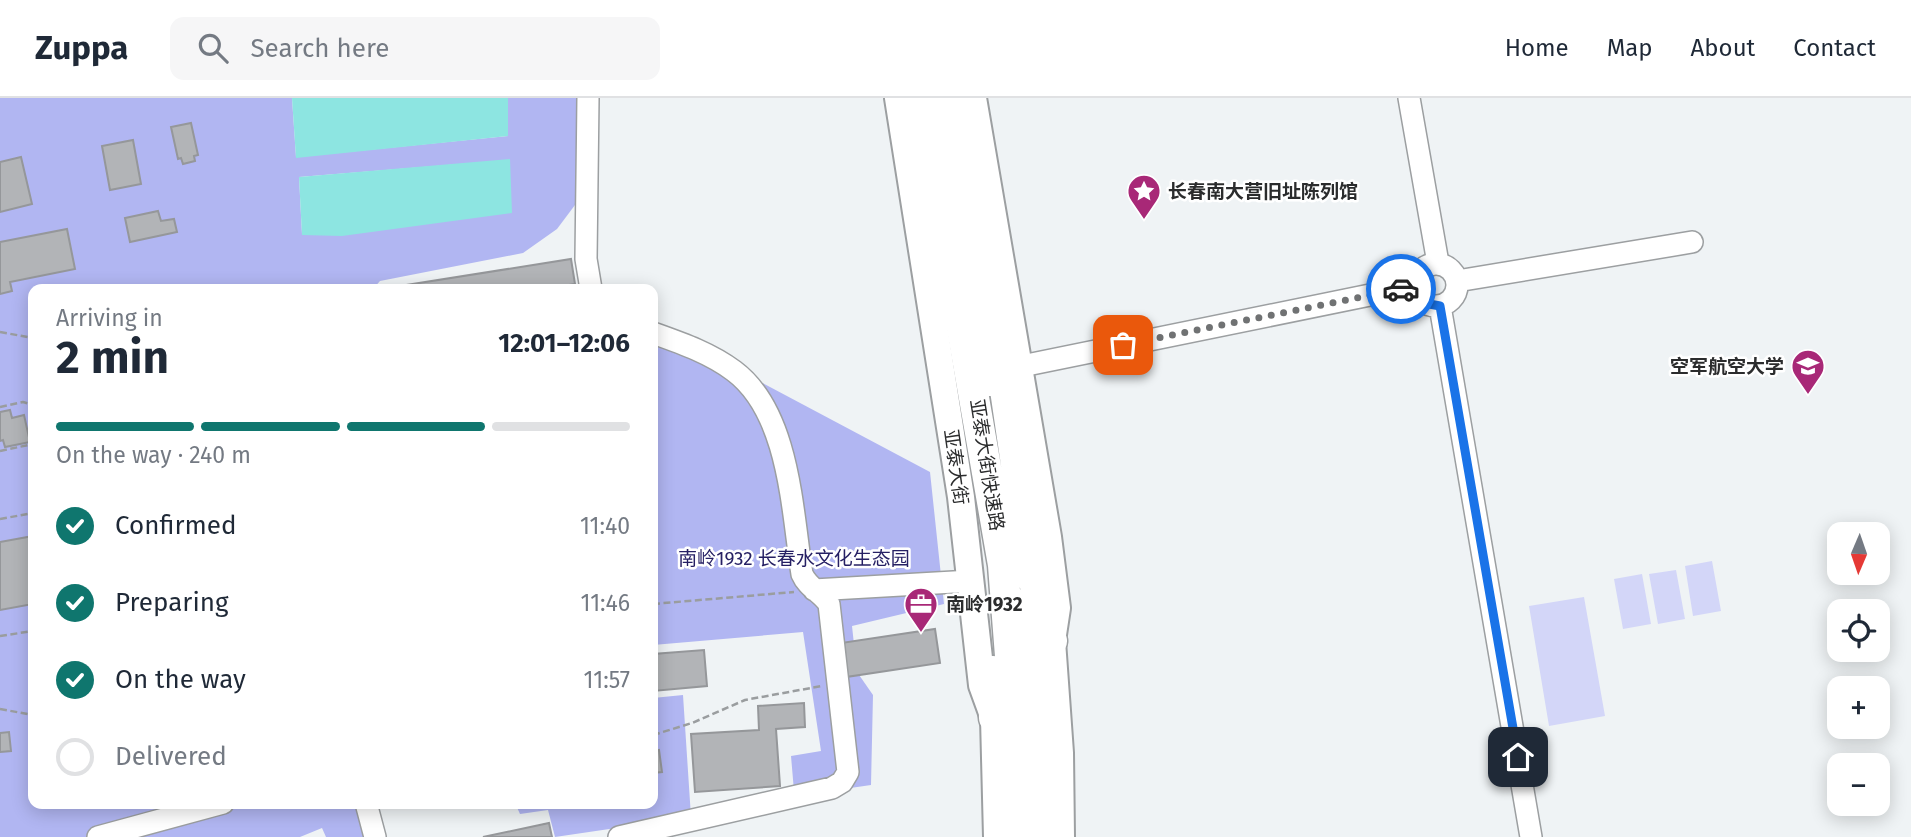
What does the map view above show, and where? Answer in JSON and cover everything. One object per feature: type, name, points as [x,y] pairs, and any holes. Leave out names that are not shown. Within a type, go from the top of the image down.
[{"type":"highway","name":"亚泰大街快速路","points":[[922,98],[974,334],[986,350],[1030,644],[1040,837]]},
{"type":"highway","name":"亚泰大街快速路","points":[[948,98],[974,334],[968,352],[1003,565],[1016,734],[1018,837]]},
{"type":"highway","points":[[994,719],[989,559],[957,355],[974,334],[998,348],[1033,579],[1052,641]]},
{"type":"main road","name":"亚泰大街","points":[[898,98],[946,402],[982,685],[994,719],[997,837]]},
{"type":"main road","points":[[973,98],[1017,367],[1040,485],[1056,596],[1052,641],[1060,753],[1061,837]]},
{"type":"lane","points":[[588,98],[586,259],[590,284]]},
{"type":"lane","points":[[1409,98],[1437,263]]},
{"type":"lane","points":[[1457,281],[1692,242]]},
{"type":"lane","points":[[1437,263],[1447,267],[1457,281],[1455,295],[1440,306],[1424,303],[1414,286],[1422,268],[1437,263]]},
{"type":"lane","points":[[1017,367],[1414,286]]},
{"type":"lane","points":[[1440,306],[1531,837]]},
{"type":"lane","points":[[619,837],[832,788],[842,782],[848,772],[849,762],[829,604],[802,574],[775,428],[758,399],[737,373],[705,352],[658,334]]},
{"type":"lane","points":[[814,590],[971,582]]},
{"type":"lane","points":[[98,837],[201,809]]},
{"type":"lane","points":[[368,809],[375,837]]},
{"type":"path","points":[[0,332],[28,337]]},
{"type":"path","points":[[0,407],[28,403]]},
{"type":"path","points":[[0,451],[28,445]]},
{"type":"path","points":[[0,519],[28,514]]},
{"type":"path","points":[[658,604],[814,590]]},
{"type":"path","points":[[0,636],[28,632]]},
{"type":"path","points":[[658,733],[692,723],[745,700],[839,684]]},
{"type":"path","points":[[0,709],[28,714]]},
{"type":"shaded area","points":[[292,98],[508,98],[508,136],[296,158]]},
{"type":"shaded area","points":[[510,159],[512,213],[342,236],[302,235],[299,177]]},
{"type":"shaded area","points":[[1712,561],[1721,611],[1693,616],[1685,566]]},
{"type":"shaded area","points":[[1676,570],[1685,619],[1658,624],[1649,574]]},
{"type":"shaded area","points":[[1642,574],[1651,624],[1623,629],[1614,579]]},
{"type":"shaded area","points":[[1584,597],[1605,716],[1549,726],[1529,606]]},
{"type":"green space","points":[[0,98],[292,98],[296,157],[508,136],[508,98],[592,98],[590,185],[557,229],[523,253],[380,281],[377,284],[28,284],[28,809],[359,809],[366,837],[326,837],[322,828],[300,837],[0,837]],"holes":[[[510,160],[303,235],[299,177]]]},
{"type":"green space","name":"南岭1932 长春水文化生态园","points":[[658,328],[930,472],[944,604],[852,626],[857,672],[873,695],[871,785],[802,795],[794,791],[791,756],[821,751],[803,632],[658,645]]},
{"type":"green space","points":[[683,695],[691,817],[555,837],[548,810],[520,814],[518,809],[658,809],[658,698]]},
{"type":"building","points":[[191,123],[198,155],[194,156],[195,161],[183,164],[181,158],[178,159],[171,127]]},
{"type":"building","points":[[133,140],[141,184],[110,190],[102,146]]},
{"type":"building","points":[[21,157],[32,204],[0,212],[0,162]]},
{"type":"building","points":[[158,211],[161,221],[174,219],[177,232],[130,242],[125,218]]},
{"type":"building","points":[[67,229],[75,269],[10,282],[12,291],[0,294],[0,242]]},
{"type":"building","points":[[571,259],[575,284],[413,284]]},
{"type":"building","points":[[10,410],[12,418],[24,415],[28,442],[5,447],[3,440],[0,441],[0,412]]},
{"type":"building","points":[[28,537],[28,605],[0,610],[0,542]]},
{"type":"building","points":[[935,629],[940,663],[846,677],[841,643]]},
{"type":"building","points":[[704,650],[707,686],[658,691],[658,654]]},
{"type":"building","points":[[804,703],[805,727],[776,729],[780,786],[695,792],[691,734],[759,730],[758,706]]},
{"type":"building","points":[[9,732],[11,751],[0,752],[0,733]]},
{"type":"building","points":[[658,750],[662,772],[658,772]]},
{"type":"building","points":[[549,823],[552,837],[483,837]]},
{"type":"way so far","points":[[1123,345],[1401,289]]},
{"type":"place","name":"长春南大营旧址陈列馆","points":[[1144,221]]},
{"type":"place","name":"空军航空大学","points":[[1808,396]]},
{"type":"place","name":"南岭1932","points":[[921,634]]},
{"type":"route","points":[[1401,289],[1414,286],[1417,297],[1424,303],[1440,306],[1518,757]]}]
